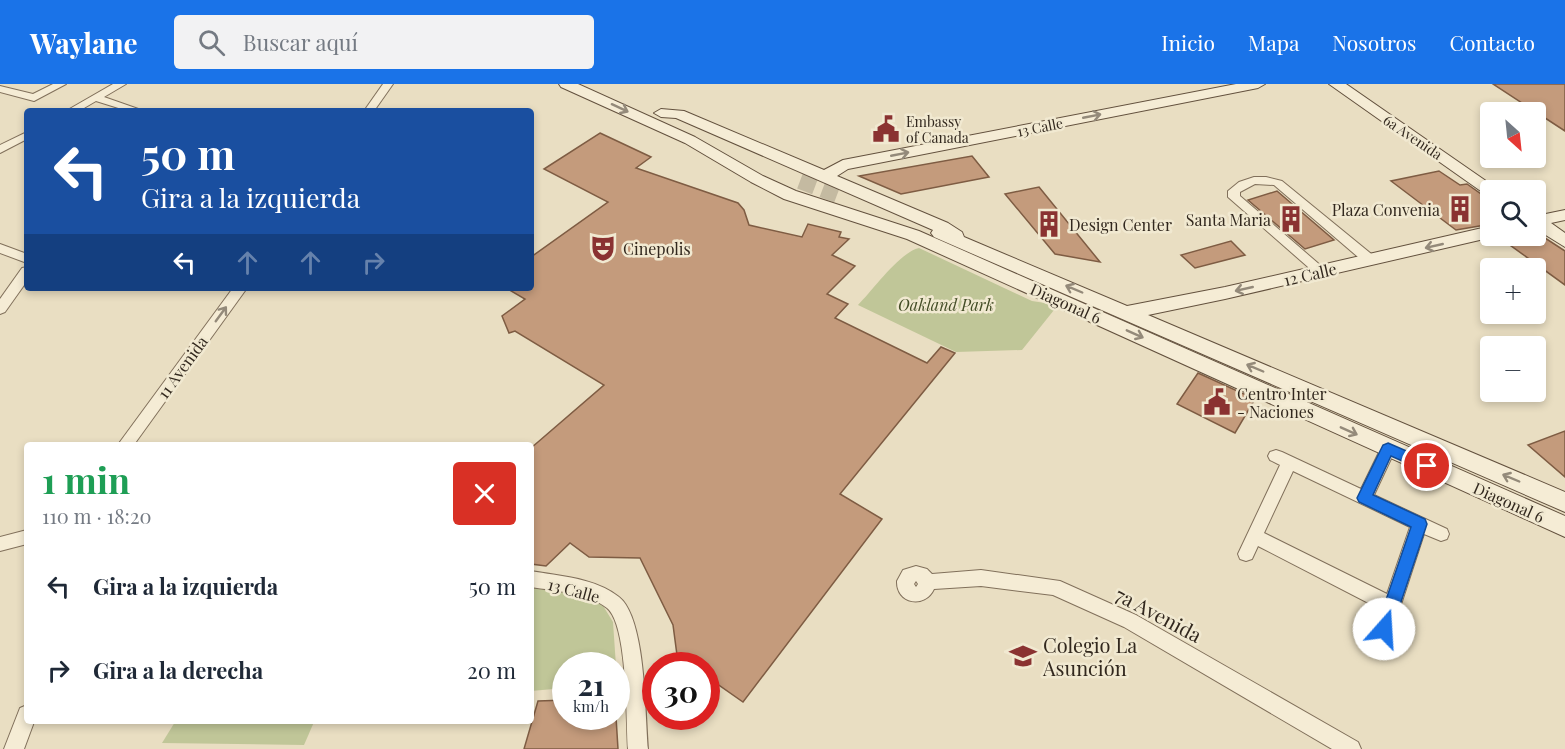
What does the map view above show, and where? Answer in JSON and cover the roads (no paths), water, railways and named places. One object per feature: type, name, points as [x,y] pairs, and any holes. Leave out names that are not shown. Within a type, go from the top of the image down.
[{"type":"main road","points":[[566,84],[706,148]]},
{"type":"main road","name":"Diagonal 6","points":[[596,84],[800,181]]},
{"type":"main road","name":"13 Calle","points":[[706,148],[717,149],[800,191],[818,188],[825,177],[843,165],[1258,84]]},
{"type":"main road","name":"6a Avenida","points":[[1336,84],[1480,182]]},
{"type":"main road","name":"Diagonal 6","points":[[661,113],[679,114],[825,177],[840,189],[1565,502]]},
{"type":"main road","name":"Diagonal 6","points":[[706,148],[757,179],[790,195],[916,237],[922,245],[1036,297],[1056,299],[1565,527]]},
{"type":"main road","points":[[840,189],[836,174],[843,165]]},
{"type":"main road","points":[[1546,219],[1565,215]]},
{"type":"main road","points":[[1546,228],[1565,241]]},
{"type":"main road","name":"12 Calle","points":[[1128,312],[1321,272],[1480,235]]},
{"type":"main road","points":[[1186,301],[1172,312],[1170,318],[1172,324],[1219,372]]},
{"type":"street","points":[[0,89],[34,98],[61,84]]},
{"type":"street","points":[[77,108],[121,84]]},
{"type":"street","points":[[371,108],[388,84]]},
{"type":"street","points":[[96,98],[129,108]]},
{"type":"street","points":[[0,150],[24,137]]},
{"type":"street","points":[[1321,272],[1234,197],[1234,191],[1240,186],[1260,180],[1278,183],[1370,260]]},
{"type":"street","points":[[0,248],[24,258]]},
{"type":"street","points":[[0,309],[24,275]]},
{"type":"street","name":"11 Avenida","points":[[127,442],[238,291]]},
{"type":"street","points":[[1364,498],[1388,448]]},
{"type":"street","points":[[1246,554],[1255,536],[1282,459],[1442,534]]},
{"type":"street","points":[[1384,629],[1419,524]]},
{"type":"street","points":[[1255,536],[1392,606]]},
{"type":"street","points":[[0,544],[24,538]]},
{"type":"street","name":"7a Avenida","points":[[926,582],[981,578],[1053,587],[1130,621],[1351,749]]},
{"type":"street","name":"13 Calle","points":[[534,580],[599,594],[615,604],[625,620],[630,637],[638,749]]},
{"type":"street","points":[[14,749],[24,724]]},
{"type":"tunnel","points":[[800,181],[837,195]]},
{"type":"place","name":"Embassy of Canada","points":[[886,129]]},
{"type":"place","name":"Plaza Convenia","points":[[1460,209]]},
{"type":"place","name":"Santa Maria","points":[[1291,219]]},
{"type":"place","name":"Design Center","points":[[1049,224]]},
{"type":"place","name":"Cinepolis","points":[[603,248]]},
{"type":"place","name":"Centro Inter - Naciones","points":[[1217,402]]},
{"type":"place","name":"Colegio La Asunción","points":[[1023,656]]},
{"type":"park label","name":"Oakland Park","points":[[946,304]]}]
